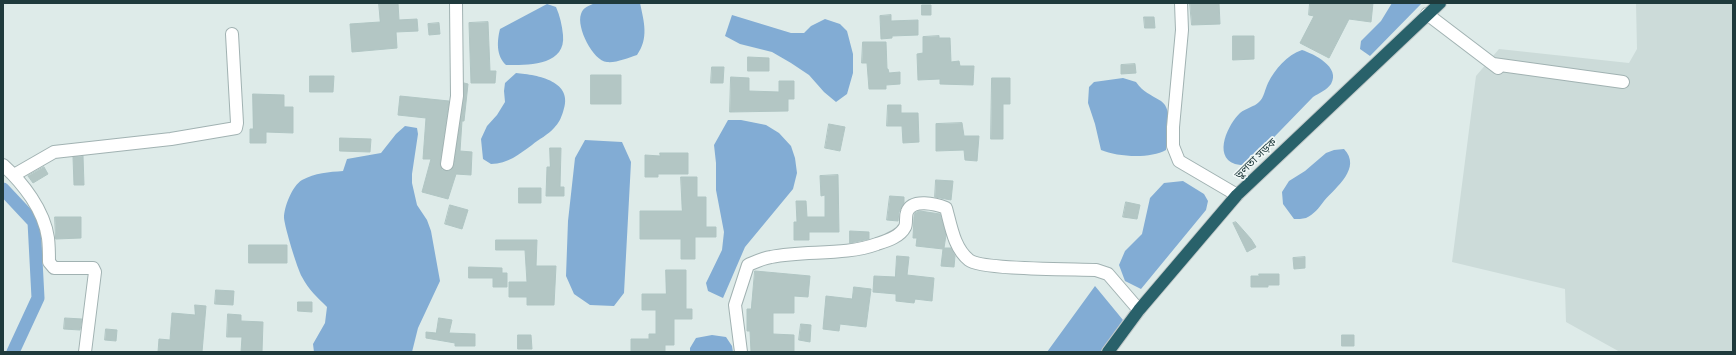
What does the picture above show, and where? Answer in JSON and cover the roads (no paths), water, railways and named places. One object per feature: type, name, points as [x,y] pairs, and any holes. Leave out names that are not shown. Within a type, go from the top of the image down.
[{"type":"highway","name":"ভুলতা সড়ক","points":[[1108,352],[1139,310],[1237,195],[1440,3]]},
{"type":"street","points":[[448,164],[457,96],[456,3]]},
{"type":"street","points":[[1181,3],[1182,30],[1173,127],[1173,146],[1179,161],[1237,195]]},
{"type":"street","points":[[1427,14],[1506,73]]},
{"type":"street","points":[[14,175],[54,152],[164,140],[236,128],[237,123],[232,34]]},
{"type":"street","points":[[1493,64],[1623,82]]},
{"type":"street","points":[[3,165],[14,175],[41,214],[48,237],[49,262],[54,268],[93,268],[95,272],[85,352]]},
{"type":"street","points":[[741,352],[735,305],[748,265],[770,257],[852,250],[872,246],[893,238],[905,227],[907,211],[911,206],[922,203],[936,204],[946,208],[956,244],[968,260],[973,263],[996,266],[1096,270],[1108,274],[1139,310]]},
{"type":"water","points":[[595,3],[640,3],[644,23],[644,36],[641,49],[637,55],[618,61],[607,62],[596,56],[591,50],[583,35],[580,20],[583,10]]},
{"type":"water","points":[[1392,3],[1422,3],[1370,56],[1360,49],[1361,41],[1381,21]]},
{"type":"water","points":[[547,4],[556,7],[561,21],[563,35],[562,45],[558,53],[544,62],[525,65],[506,65],[500,57],[498,48],[500,29]]},
{"type":"water","points":[[732,15],[791,33],[804,33],[811,26],[825,19],[840,24],[847,31],[853,54],[853,73],[847,94],[836,102],[824,92],[809,75],[791,63],[772,52],[740,44],[725,36]]},
{"type":"water","points":[[1302,50],[1325,62],[1332,72],[1333,78],[1331,84],[1325,90],[1313,97],[1247,165],[1236,164],[1228,160],[1224,147],[1225,139],[1231,124],[1240,113],[1257,104],[1261,100],[1267,85],[1282,63],[1291,55]]},
{"type":"water","points":[[516,73],[544,78],[559,87],[564,93],[565,102],[563,112],[557,124],[546,135],[513,158],[497,164],[491,164],[483,159],[481,139],[487,126],[497,115],[505,102],[505,83]]},
{"type":"water","points":[[1123,78],[1136,82],[1145,91],[1165,105],[1169,117],[1166,150],[1151,155],[1134,156],[1116,154],[1101,150],[1088,103],[1089,87],[1094,82]]},
{"type":"water","points":[[728,120],[741,120],[766,125],[779,133],[791,146],[795,158],[797,173],[793,189],[745,247],[723,298],[708,291],[706,283],[722,250],[724,232],[716,190],[714,145]]},
{"type":"water","points":[[405,126],[417,128],[418,134],[412,183],[417,205],[427,220],[431,231],[440,281],[418,328],[412,352],[314,352],[313,344],[325,323],[327,307],[307,285],[297,265],[284,218],[285,208],[289,197],[298,183],[302,180],[317,174],[343,171],[347,159],[381,153],[396,134]]},
{"type":"water","points":[[585,140],[622,142],[631,162],[624,293],[614,306],[590,305],[574,294],[566,276],[568,221],[575,158]]},
{"type":"water","points":[[1344,149],[1349,156],[1350,163],[1349,170],[1345,177],[1314,213],[1306,218],[1294,219],[1283,204],[1282,192],[1289,181],[1305,171],[1326,153]]},
{"type":"water","points":[[1183,181],[1204,194],[1208,201],[1206,210],[1141,289],[1125,281],[1119,265],[1125,251],[1142,234],[1150,198],[1164,183]]},
{"type":"water","points":[[1095,286],[1123,320],[1101,352],[1047,352]]},
{"type":"water","points":[[712,335],[726,337],[732,346],[733,352],[690,352],[690,348],[696,338]]},
{"type":"waterway","points":[[3,189],[34,222],[38,298],[13,352]]}]
